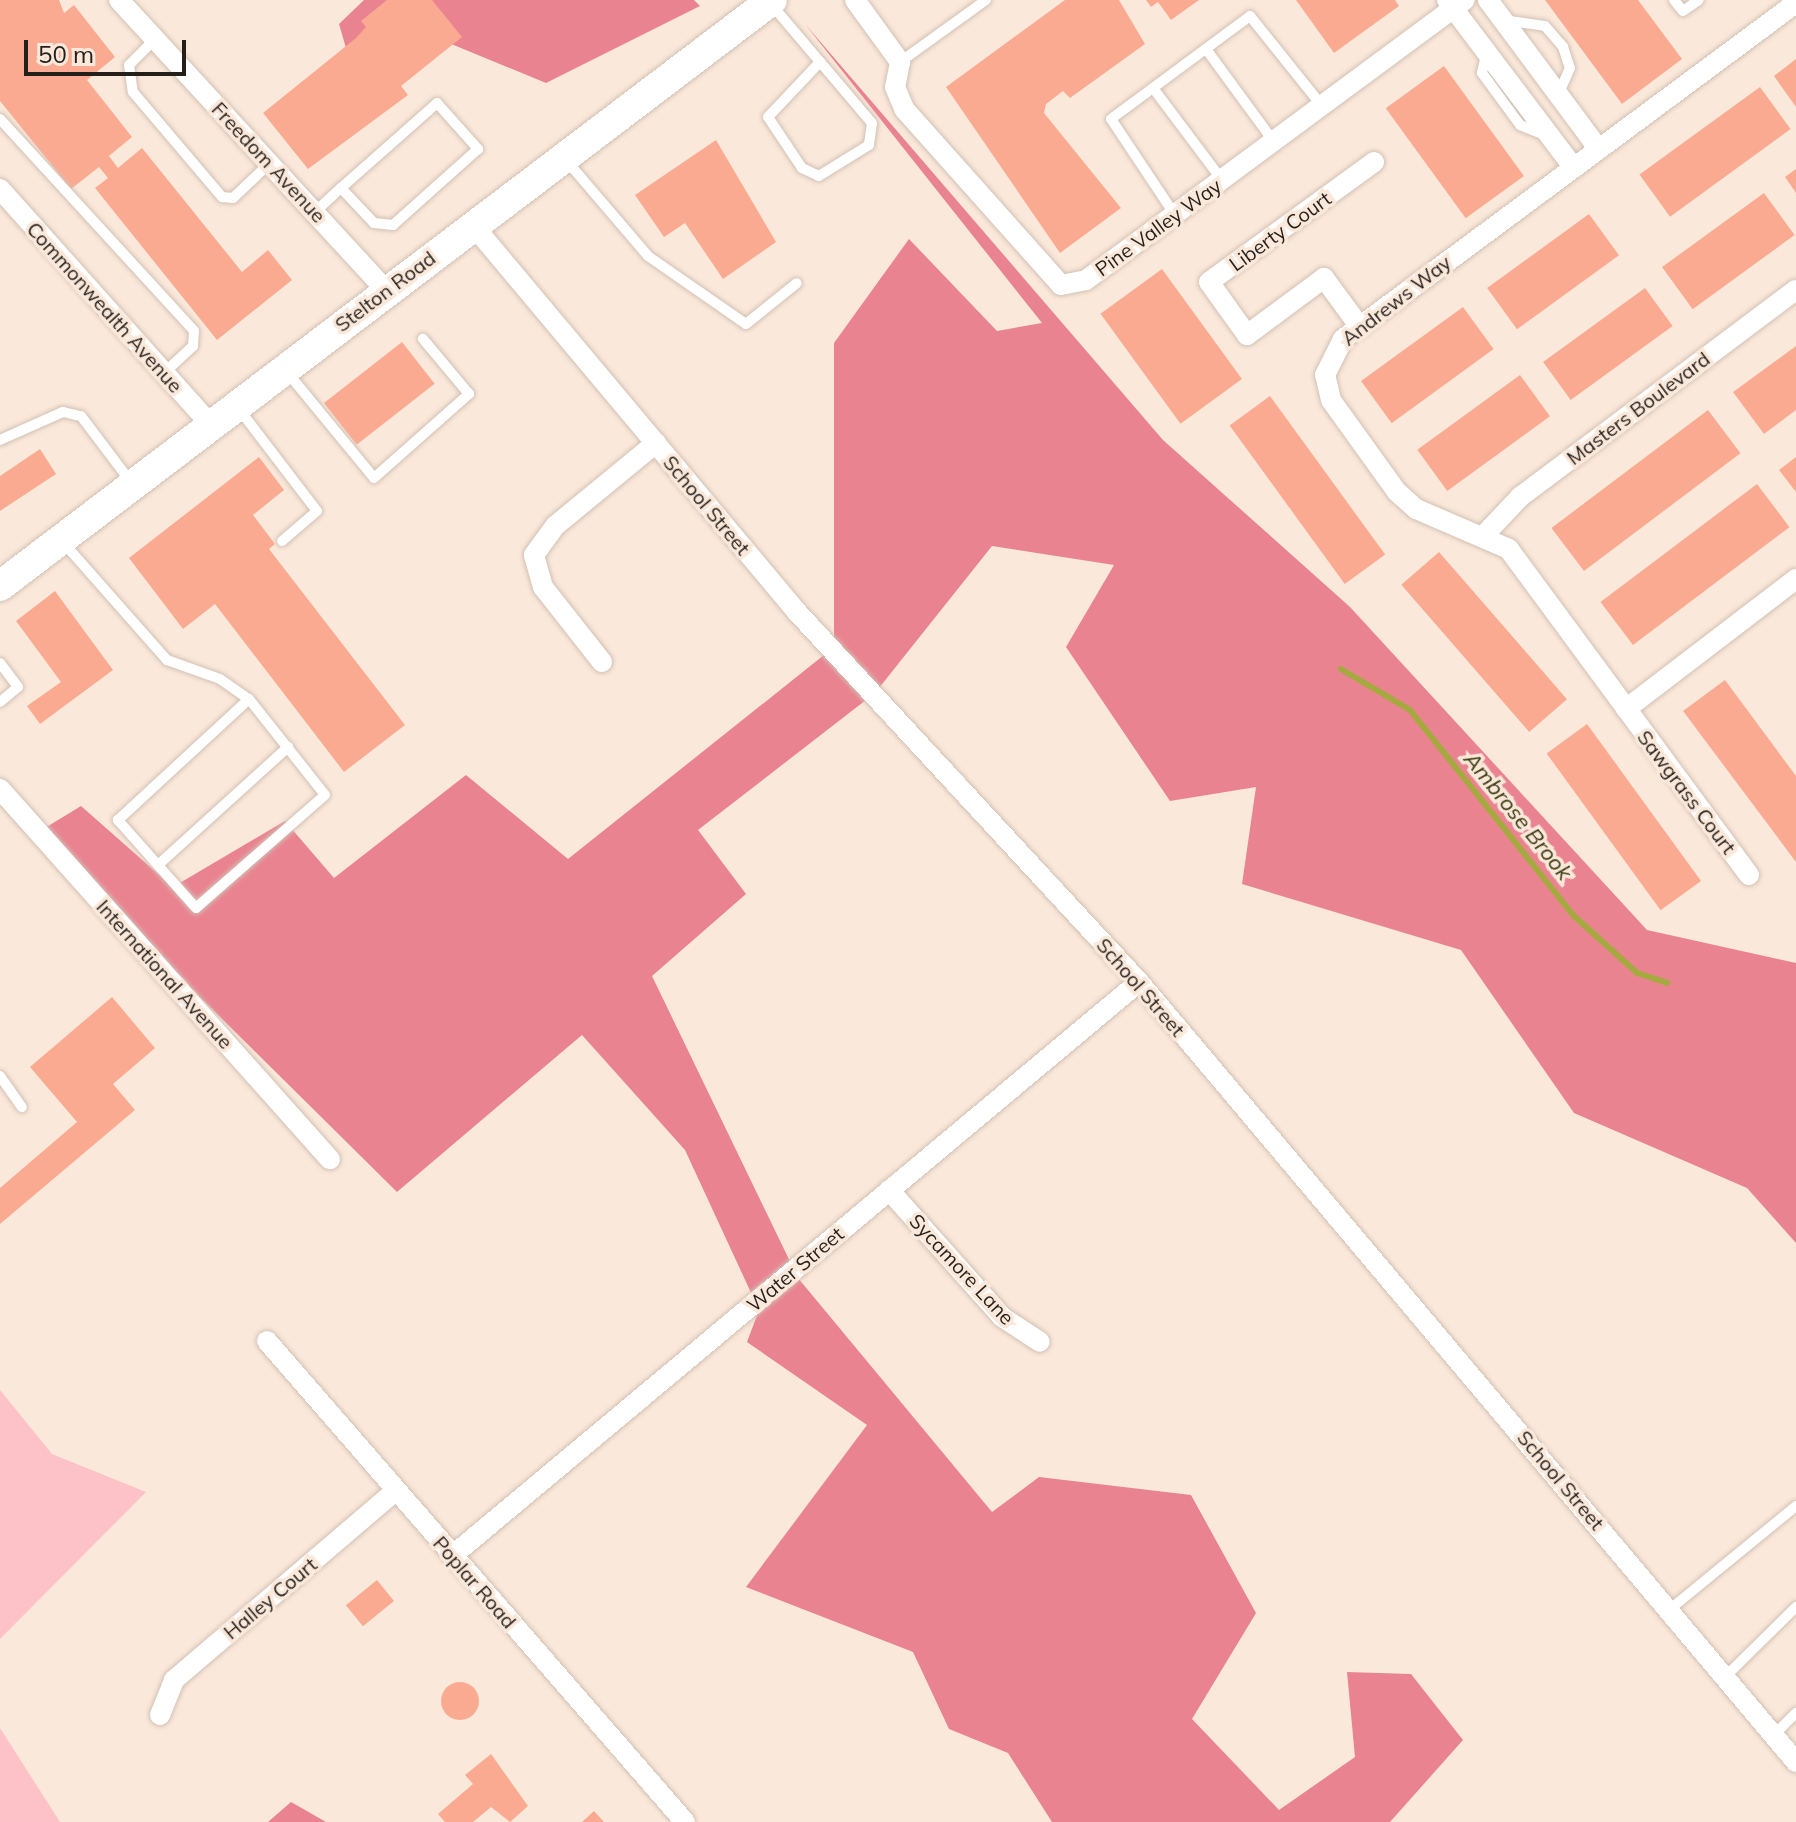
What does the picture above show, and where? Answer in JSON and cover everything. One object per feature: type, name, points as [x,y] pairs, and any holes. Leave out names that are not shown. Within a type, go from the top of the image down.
[{"type":"main road","name":"Stelton Road","points":[[0,586],[562,155],[771,1]]},
{"type":"street","name":"Freedom Avenue","points":[[119,0],[386,290]]},
{"type":"street","points":[[855,0],[900,62]]},
{"type":"street","points":[[1488,0],[1597,147]]},
{"type":"street","points":[[1455,3],[1487,53],[1572,165]]},
{"type":"street","name":"Pine Valley Way","points":[[900,62],[895,87],[905,110],[1047,277],[1061,285],[1100,270],[1455,3]]},
{"type":"street","name":"Andrews Way","points":[[1626,709],[1509,549],[1486,533],[1416,509],[1331,400],[1327,362],[1360,327],[1791,3]]},
{"type":"street","name":"Liberty Court","points":[[1360,327],[1324,278],[1247,335],[1209,282],[1374,162]]},
{"type":"street","name":"Commonwealth Avenue","points":[[0,189],[210,424]]},
{"type":"street","name":"School Street","points":[[472,224],[797,612],[1139,982],[1796,1762]]},
{"type":"street","name":"Masters Boulevard","points":[[1486,533],[1520,497],[1796,290]]},
{"type":"street","points":[[602,662],[543,587],[534,555],[555,526],[656,443]]},
{"type":"street","points":[[1626,709],[1796,579]]},
{"type":"street","name":"Sawgrass Court","points":[[1626,709],[1749,875]]},
{"type":"street","name":"International Avenue","points":[[0,789],[330,1159]]},
{"type":"street","name":"Water Street","points":[[452,1556],[1139,982]]},
{"type":"street","name":"Sycamore Lane","points":[[889,1190],[1002,1317],[1040,1342]]},
{"type":"street","name":"Poplar Road","points":[[267,1341],[685,1822]]},
{"type":"street","name":"Halley Court","points":[[160,1715],[174,1680],[395,1491]]},
{"type":"lane","points":[[900,62],[986,0]]},
{"type":"lane","points":[[1674,0],[1683,11],[1699,0]]},
{"type":"lane","points":[[771,1],[820,62],[874,132],[869,145],[819,176],[802,168],[768,117],[820,62]]},
{"type":"lane","points":[[1175,215],[1111,125],[1153,88],[1257,16],[1322,106]]},
{"type":"lane","points":[[1503,20],[1545,26],[1563,47],[1570,68],[1558,95]]},
{"type":"lane","points":[[155,39],[129,65],[133,92],[222,197],[233,198],[270,163]]},
{"type":"lane","points":[[1206,49],[1274,142]]},
{"type":"lane","points":[[1153,88],[1222,180]]},
{"type":"lane","points":[[315,212],[341,188],[437,103],[478,149],[393,225],[374,223],[341,188]]},
{"type":"lane","points":[[0,119],[194,331],[193,346],[164,373]]},
{"type":"lane","points":[[562,155],[648,256],[746,324],[797,283]]},
{"type":"lane","points":[[284,368],[374,478],[469,394],[423,339]]},
{"type":"lane","points":[[236,404],[317,511],[282,541]]},
{"type":"lane","points":[[0,440],[63,412],[81,416],[132,484]]},
{"type":"lane","points":[[61,539],[167,660],[220,679],[249,699],[325,795],[196,908],[118,820],[249,699]]},
{"type":"lane","points":[[0,663],[18,687],[0,702]]},
{"type":"lane","points":[[158,865],[288,747]]},
{"type":"lane","points":[[0,1076],[22,1107]]},
{"type":"lane","points":[[1669,1610],[1796,1506]]},
{"type":"lane","points":[[1725,1677],[1796,1607]]},
{"type":"lane","points":[[1774,1735],[1796,1713]]},
{"type":"shaded area","points":[[364,0],[694,0],[700,6],[546,83],[427,34],[348,55],[339,24]]},
{"type":"shaded area","points":[[805,24],[1163,440],[1350,607],[1647,930],[1796,963],[1796,1243],[1747,1188],[1574,1113],[1461,950],[1242,884],[1256,787],[1170,801],[1066,647],[1114,565],[992,546],[875,693],[698,830],[746,894],[652,976],[798,1278],[992,1512],[1039,1477],[1191,1495],[1256,1613],[1192,1719],[1279,1810],[1355,1757],[1347,1672],[1411,1674],[1463,1740],[1390,1822],[1052,1822],[1008,1753],[949,1729],[913,1652],[746,1587],[867,1425],[747,1342],[759,1310],[685,1150],[582,1035],[397,1192],[35,834],[81,806],[173,887],[285,821],[334,878],[466,775],[568,859],[834,647],[834,343],[909,239],[997,331],[1042,323]]},
{"type":"shaded area","points":[[0,1390],[52,1454],[146,1492],[0,1639]]},
{"type":"shaded area","points":[[0,1728],[60,1822],[0,1822]]},
{"type":"shaded area","points":[[291,1802],[326,1822],[268,1822]]},
{"type":"building","points":[[0,0],[59,0],[64,13],[74,5],[115,57],[87,80],[132,137],[109,156],[118,168],[142,148],[242,272],[268,250],[292,280],[217,340],[95,188],[108,178],[99,167],[71,189],[0,101]]},
{"type":"building","points":[[387,0],[432,0],[462,37],[401,86],[408,95],[308,169],[263,113],[356,38],[366,27],[361,21]]},
{"type":"building","points":[[1065,0],[1119,0],[1145,44],[1070,98],[1063,91],[1046,104],[1044,113],[1121,208],[1060,253],[946,87]]},
{"type":"building","points":[[1146,0],[1199,0],[1171,20],[1158,2],[1151,7]]},
{"type":"building","points":[[1296,0],[1395,0],[1399,6],[1334,53]]},
{"type":"building","points":[[1545,0],[1638,0],[1682,59],[1622,104]]},
{"type":"building","points":[[1796,59],[1796,107],[1774,76]]},
{"type":"building","points":[[1444,66],[1524,176],[1466,218],[1386,108]]},
{"type":"building","points":[[1760,87],[1791,129],[1670,217],[1639,175]]},
{"type":"building","points":[[716,140],[776,242],[723,279],[685,223],[664,237],[635,195]]},
{"type":"building","points":[[1796,169],[1796,193],[1785,177]]},
{"type":"building","points":[[1764,193],[1795,235],[1693,309],[1662,267]]},
{"type":"building","points":[[1589,214],[1619,255],[1517,329],[1487,288]]},
{"type":"building","points":[[1162,269],[1242,379],[1180,424],[1101,314]]},
{"type":"building","points":[[1645,288],[1673,326],[1571,400],[1543,362]]},
{"type":"building","points":[[1463,307],[1494,349],[1392,423],[1361,381]]},
{"type":"building","points":[[402,342],[435,384],[357,445],[324,403]]},
{"type":"building","points":[[1796,346],[1796,410],[1764,434],[1733,392]]},
{"type":"building","points":[[1520,375],[1550,416],[1447,491],[1417,450]]},
{"type":"building","points":[[1270,396],[1385,555],[1345,584],[1230,425]]},
{"type":"building","points":[[1708,410],[1740,453],[1584,571],[1551,528]]},
{"type":"building","points":[[40,449],[56,474],[0,511],[0,476]]},
{"type":"building","points":[[259,457],[284,490],[253,515],[275,544],[269,549],[405,725],[344,772],[215,604],[183,629],[129,558]]},
{"type":"building","points":[[1796,457],[1796,492],[1779,470]]},
{"type":"building","points":[[1757,484],[1789,527],[1633,645],[1600,602]]},
{"type":"building","points":[[1439,552],[1567,699],[1529,732],[1401,585]]},
{"type":"building","points":[[55,591],[113,670],[40,724],[27,706],[61,682],[16,621]]},
{"type":"building","points":[[1725,680],[1796,776],[1796,862],[1683,711]]},
{"type":"building","points":[[1587,724],[1701,881],[1661,910],[1547,753]]},
{"type":"building","points":[[112,997],[155,1048],[113,1084],[135,1110],[0,1224],[0,1188],[77,1122],[30,1067]]},
{"type":"building","points":[[377,1580],[394,1601],[363,1626],[346,1605]]},
{"type":"building","points":[[460,1682],[473,1688],[479,1701],[473,1714],[460,1720],[447,1714],[441,1701],[447,1688]]},
{"type":"building","points":[[491,1754],[528,1806],[510,1822],[491,1807],[473,1822],[445,1822],[438,1814],[473,1784],[465,1775]]},
{"type":"building","points":[[594,1811],[604,1822],[582,1822]]},
{"type":"waterway","name":"Ambrose Brook","points":[[1341,669],[1410,710],[1574,916],[1637,973],[1667,983]]}]
